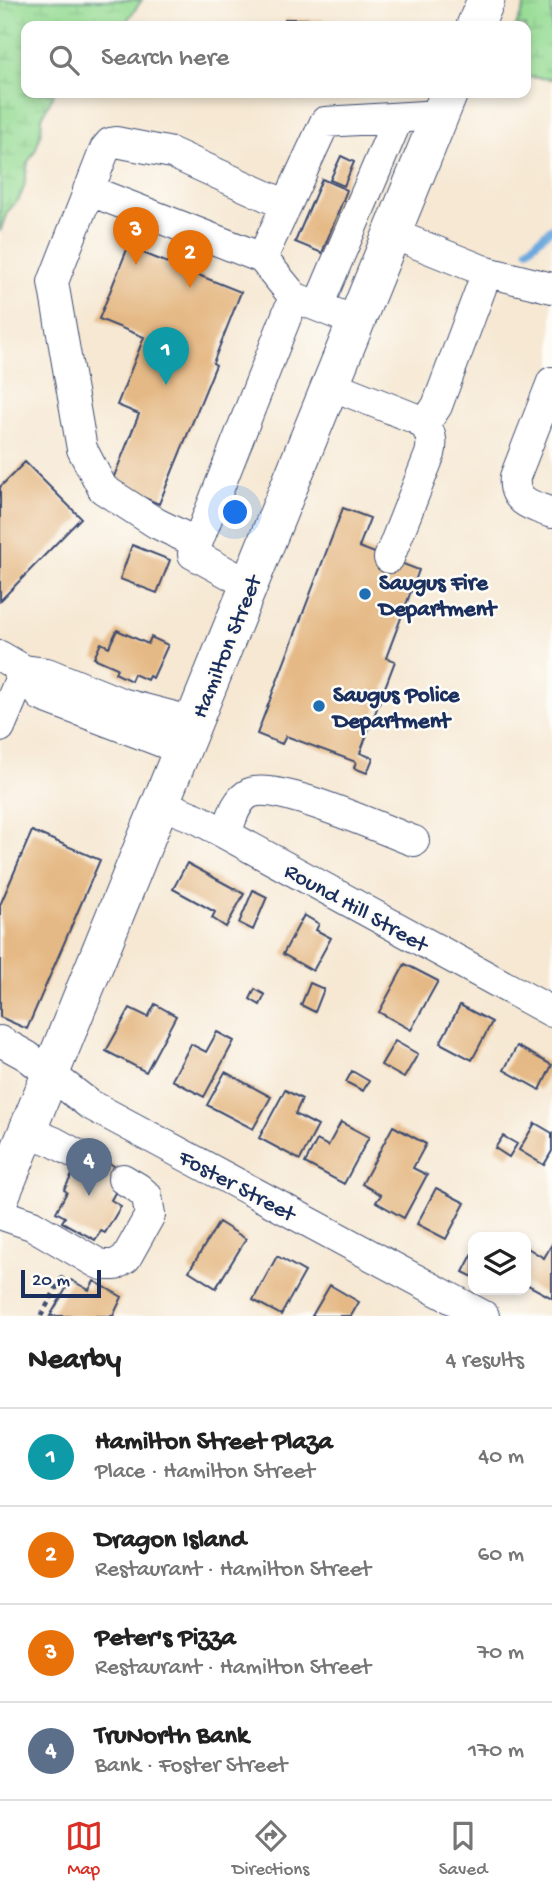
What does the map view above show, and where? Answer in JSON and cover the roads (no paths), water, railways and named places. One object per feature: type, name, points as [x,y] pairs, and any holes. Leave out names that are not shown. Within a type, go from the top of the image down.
[{"type":"main road","points":[[477,21],[486,0]]},
{"type":"main road","name":"Hamilton Street","points":[[0,1198],[444,104]]},
{"type":"street","points":[[262,258],[325,122],[398,118],[444,104]]},
{"type":"street","points":[[250,585],[193,554],[306,302],[398,118]]},
{"type":"street","points":[[197,543],[156,523],[103,489],[82,449],[53,282],[88,190],[110,143],[172,153],[286,205]]},
{"type":"street","points":[[88,190],[262,258],[306,302],[357,321]]},
{"type":"street","points":[[393,234],[487,272],[552,288]]},
{"type":"street","points":[[425,425],[437,406],[487,272]]},
{"type":"street","points":[[552,382],[515,477],[514,486],[523,501],[552,513]]},
{"type":"street","points":[[331,385],[414,418],[425,425],[431,435],[430,454],[389,558]]},
{"type":"street","points":[[12,663],[41,696],[188,736]]},
{"type":"street","points":[[0,727],[12,663]]},
{"type":"street","points":[[226,834],[242,798],[250,793],[264,792],[308,800],[414,841]]},
{"type":"street","name":"Round Hill Street","points":[[161,804],[198,819],[552,1012]]},
{"type":"street","name":"Foster Street","points":[[0,1041],[27,1056],[89,1104],[484,1316]]},
{"type":"street","points":[[27,1131],[93,1163]]},
{"type":"street","points":[[0,1214],[32,1225],[102,1265],[115,1265],[126,1258],[147,1220],[150,1208],[143,1191],[123,1179]]},
{"type":"waterway","points":[[528,249],[552,228]]},
{"type":"place","name":"Peter's Pizza","points":[[136,265]]},
{"type":"place","name":"Dragon Island","points":[[190,288]]},
{"type":"place","name":"Hamilton Street Plaza","points":[[166,385]]},
{"type":"place","name":"Saugus Fire Department","points":[[365,594]]},
{"type":"place","name":"Saugus Police Department","points":[[319,706]]},
{"type":"place","name":"TruNorth Bank","points":[[89,1196]]}]
